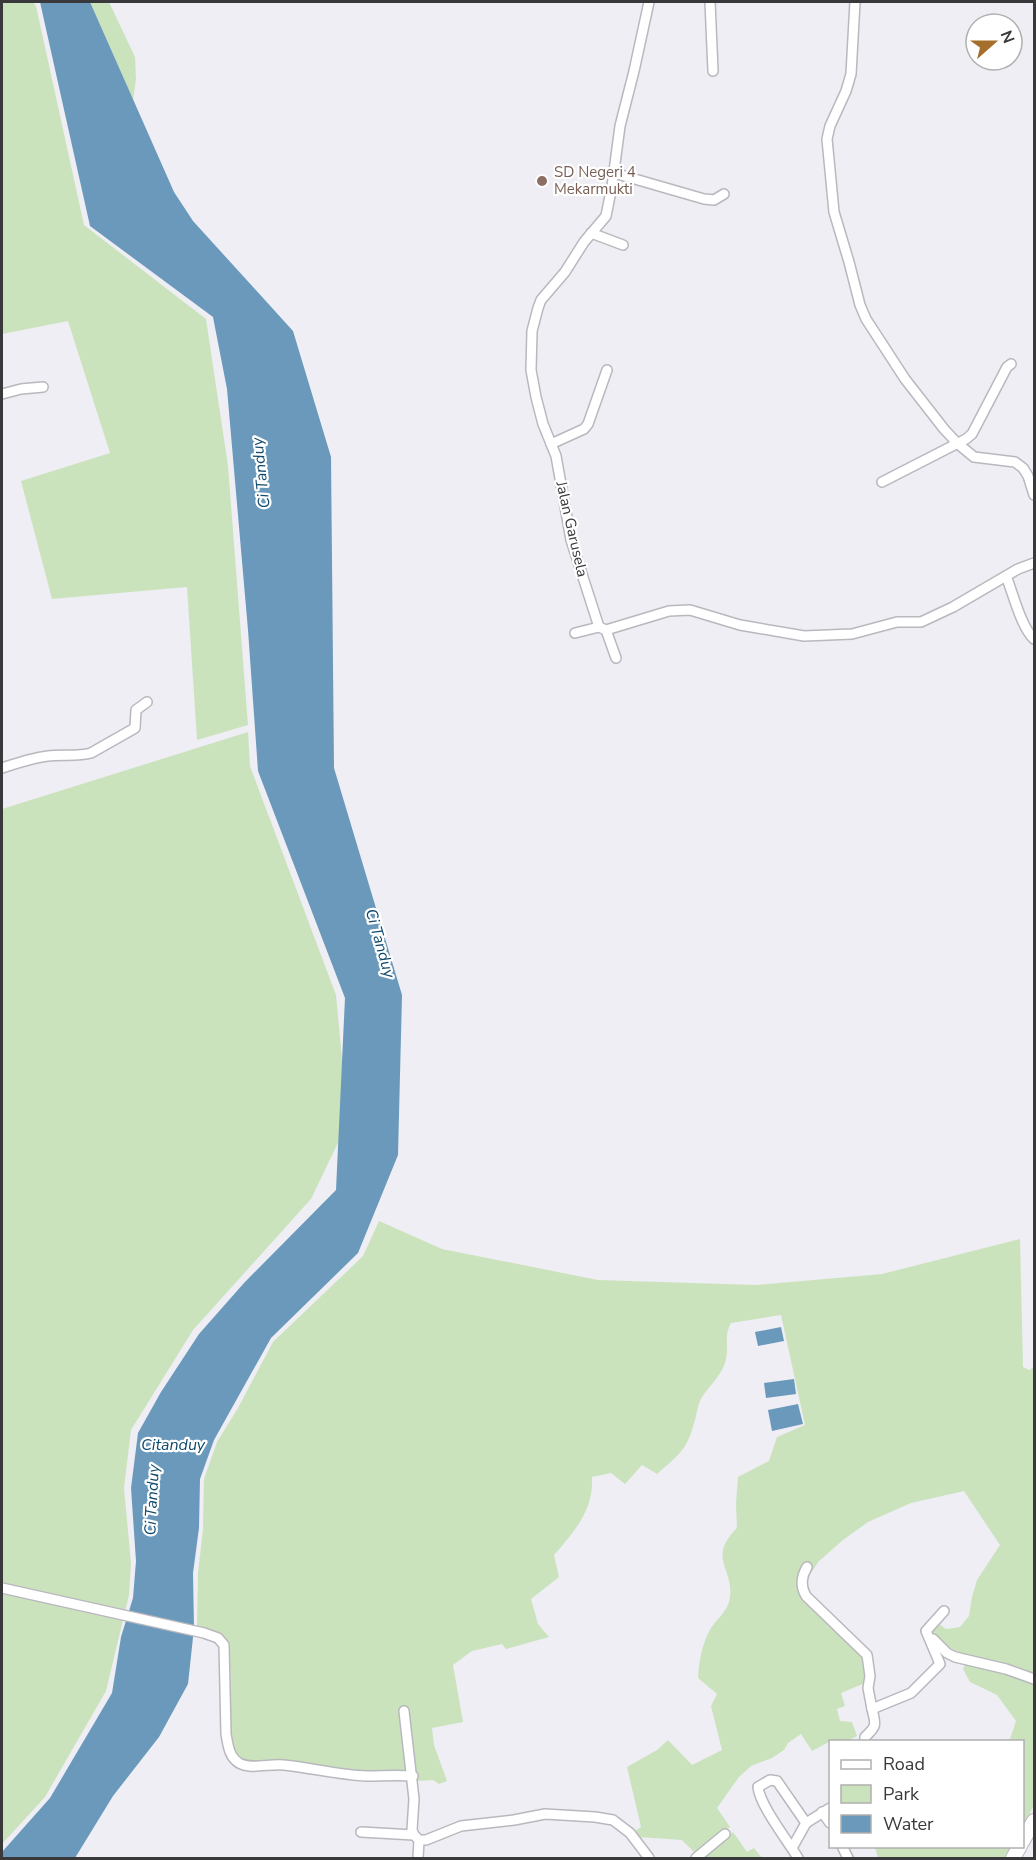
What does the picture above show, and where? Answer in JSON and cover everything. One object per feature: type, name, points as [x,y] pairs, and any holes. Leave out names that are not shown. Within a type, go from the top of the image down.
[{"type":"highway","points":[[1024,1840],[1035,1821]]},
{"type":"street","name":"Jalan Garusela","points":[[616,658],[602,629],[571,540],[556,456],[543,424],[534,388],[531,370],[532,331],[541,300],[566,272],[584,242],[606,216],[620,126],[649,2]]},
{"type":"street","points":[[710,2],[713,71]]},
{"type":"street","points":[[855,2],[851,74],[827,139],[834,212],[862,312],[905,379],[957,443],[974,457],[1015,462],[1028,476],[1035,495]]},
{"type":"street","points":[[614,173],[704,199],[714,200],[724,194]]},
{"type":"street","points":[[591,233],[623,246]]},
{"type":"street","points":[[882,482],[972,434],[1007,367],[1011,364]]},
{"type":"street","points":[[551,444],[584,429],[588,424],[607,370]]},
{"type":"street","points":[[2,394],[43,387]]},
{"type":"street","points":[[575,633],[602,629],[669,610],[677,610],[698,612],[740,625],[804,636],[852,634],[897,622],[921,622],[1035,563]]},
{"type":"street","points":[[1006,576],[1025,625],[1035,639]]},
{"type":"street","points":[[2,768],[23,760],[91,753],[135,728],[136,710],[147,702]]},
{"type":"street","points":[[807,1567],[803,1573],[802,1583],[806,1596],[867,1655],[870,1676],[868,1688],[875,1728],[864,1740]]},
{"type":"street","points":[[2,1588],[218,1638],[224,1645],[226,1734],[230,1754],[238,1763],[247,1766],[282,1764],[367,1776],[413,1776]]},
{"type":"street","points":[[926,1631],[944,1611]]},
{"type":"street","points":[[872,1709],[911,1693],[940,1664],[926,1631]]},
{"type":"street","points":[[926,1631],[947,1653],[1035,1679]]},
{"type":"street","points":[[404,1711],[413,1776],[412,1830],[417,1837],[418,1858]]},
{"type":"street","points":[[798,1858],[765,1806],[758,1787],[770,1780],[777,1781],[806,1823]]},
{"type":"street","points":[[792,1848],[806,1823],[826,1810]]},
{"type":"street","points":[[361,1832],[417,1837],[426,1840],[461,1826],[545,1814],[595,1817],[613,1820],[630,1833],[649,1858]]},
{"type":"street","points":[[696,1858],[725,1834]]},
{"type":"green space","points":[[2,2],[33,2],[36,6],[84,225],[206,319],[228,466],[248,725],[197,740],[187,587],[52,599],[21,481],[110,453],[68,321],[2,334]]},
{"type":"green space","points":[[90,2],[109,2],[135,57],[136,79],[133,101]]},
{"type":"green space","points":[[248,732],[250,766],[336,995],[348,1122],[311,1199],[193,1330],[131,1430],[124,1488],[131,1563],[129,1595],[106,1691],[45,1797],[2,1844],[2,809]]},
{"type":"green space","points":[[379,1221],[442,1249],[598,1280],[756,1285],[882,1274],[1020,1239],[1023,1367],[1029,1370],[1034,1367],[1034,1805],[1024,1825],[1024,1740],[1006,1740],[1010,1739],[1016,1721],[997,1695],[970,1682],[963,1669],[970,1655],[949,1647],[931,1631],[938,1623],[946,1629],[960,1627],[969,1616],[977,1580],[1000,1545],[964,1491],[911,1503],[868,1522],[819,1561],[805,1582],[806,1600],[859,1652],[864,1662],[865,1683],[841,1693],[845,1706],[837,1709],[840,1721],[852,1722],[857,1736],[850,1740],[829,1740],[812,1751],[801,1734],[772,1758],[751,1766],[739,1777],[717,1808],[730,1827],[696,1854],[682,1840],[638,1837],[634,1832],[641,1827],[627,1767],[657,1750],[668,1740],[692,1765],[722,1750],[711,1706],[717,1694],[698,1678],[705,1640],[729,1602],[729,1581],[724,1565],[723,1548],[737,1528],[738,1477],[769,1461],[777,1437],[805,1425],[781,1315],[731,1323],[727,1333],[725,1363],[718,1377],[700,1400],[688,1440],[676,1457],[657,1474],[642,1465],[625,1484],[611,1473],[592,1477],[590,1500],[586,1510],[575,1529],[554,1555],[559,1577],[531,1599],[538,1624],[549,1637],[506,1649],[502,1644],[472,1651],[453,1665],[463,1722],[432,1728],[434,1745],[447,1781],[439,1784],[433,1780],[416,1781],[367,1773],[241,1761],[232,1744],[231,1678],[227,1645],[197,1627],[204,1479],[217,1442],[273,1342],[363,1256]]},
{"type":"green space","points":[[733,1832],[747,1852],[754,1848],[762,1858],[701,1858]]},
{"type":"green space","points":[[876,1848],[1010,1848],[1004,1858],[878,1858]]},
{"type":"water","points":[[40,2],[90,2],[174,192],[193,221],[293,331],[331,457],[334,768],[402,995],[398,1155],[358,1253],[271,1338],[214,1440],[200,1479],[199,1528],[193,1573],[194,1628],[188,1684],[159,1737],[113,1796],[75,1858],[2,1858],[2,1852],[50,1798],[112,1693],[121,1637],[133,1598],[136,1561],[131,1488],[138,1433],[161,1392],[199,1334],[244,1283],[336,1190],[345,998],[258,771],[227,389],[213,317],[90,226]]},
{"type":"water","points":[[781,1327],[784,1341],[758,1346],[755,1332]]},
{"type":"water","points":[[794,1379],[796,1394],[766,1398],[764,1383]]},
{"type":"water","points":[[798,1404],[803,1424],[772,1431],[768,1410]]},
{"type":"place","name":"SD Negeri 4 Mekarmukti","points":[[542,181]]},
{"type":"water label","name":"Ci Tanduy","points":[[260,473]]},
{"type":"water label","name":"Ci Tanduy","points":[[381,943]]},
{"type":"water label","name":"Citanduy","points":[[173,1444]]},
{"type":"water label","name":"Ci Tanduy","points":[[151,1500]]}]
